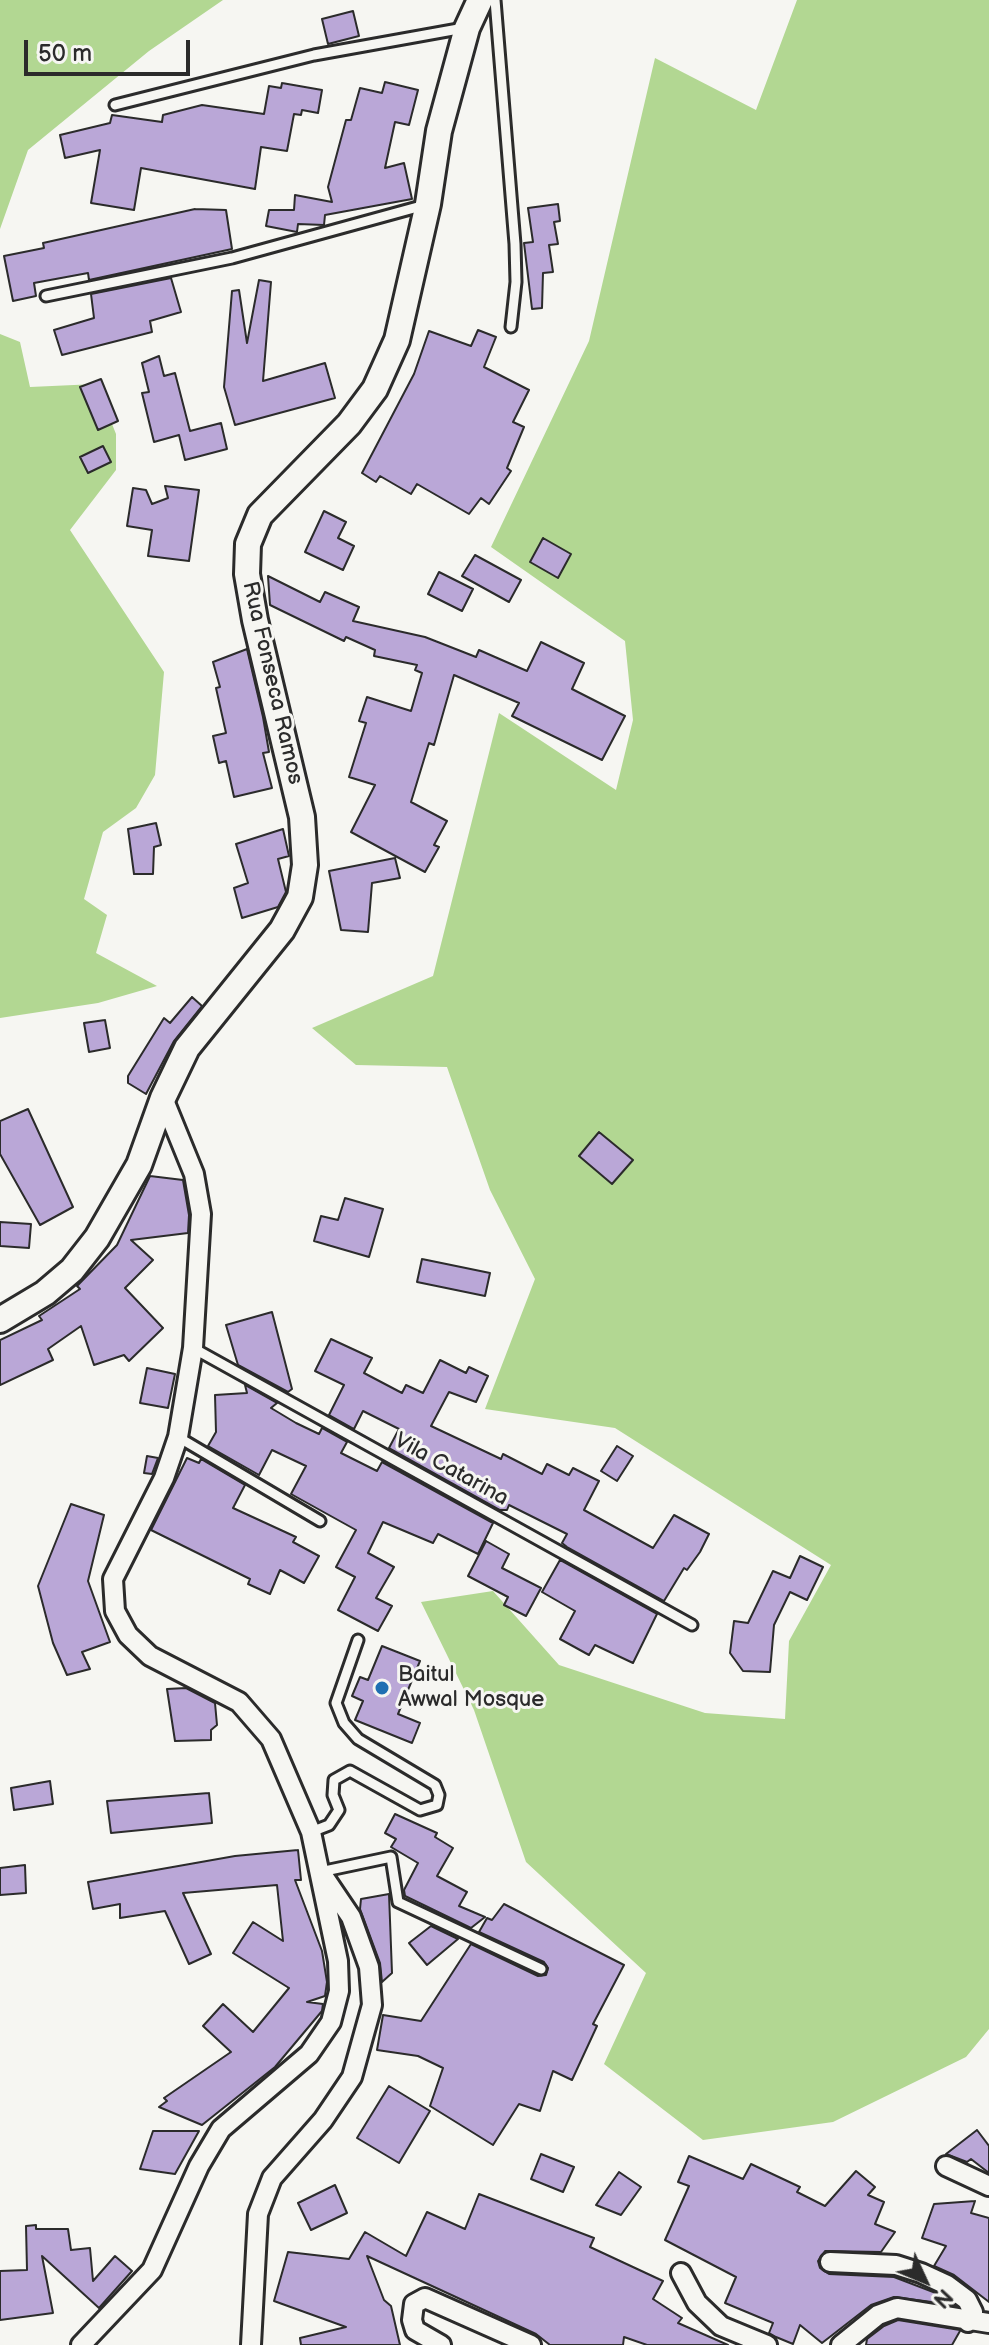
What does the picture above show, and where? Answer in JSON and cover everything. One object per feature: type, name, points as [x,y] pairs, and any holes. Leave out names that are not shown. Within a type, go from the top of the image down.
[{"type":"street","name":"Rua Fonseca Ramos","points":[[0,1320],[72,1270],[97,1238],[139,1165],[163,1098],[187,1048],[282,930],[300,897],[305,865],[302,817],[255,620],[247,574],[248,544],[260,515],[349,424],[375,389],[397,340],[428,204],[439,131],[467,28],[480,0]]},
{"type":"street","points":[[81,2345],[152,2270],[199,2166],[221,2129],[309,2054],[331,2022],[339,1991],[338,1961],[311,1832],[271,1739],[239,1702],[150,1656],[128,1635],[115,1611],[113,1579],[164,1478],[178,1437],[193,1348],[201,1214],[194,1174],[163,1098]]},
{"type":"street","points":[[251,2345],[258,2214],[272,2178],[323,2120],[352,2077],[372,2005],[369,1967],[351,1917],[320,1872]]},
{"type":"street","points":[[946,2166],[989,2186]]},
{"type":"street","points":[[830,2262],[896,2265],[934,2279],[967,2300],[973,2312],[968,2322]]},
{"type":"street","points":[[681,2273],[697,2303],[721,2326],[754,2343],[767,2345]]},
{"type":"street","points":[[441,2345],[415,2330],[412,2320],[414,2304],[425,2298],[531,2345]]},
{"type":"street","points":[[841,2345],[878,2315],[897,2308],[989,2323]]},
{"type":"lane","points":[[495,0],[515,244],[516,282],[511,327]]},
{"type":"lane","points":[[115,105],[314,55],[467,28]]},
{"type":"lane","points":[[46,296],[232,258],[428,204]]},
{"type":"lane","name":"Vila Catarina","points":[[193,1348],[692,1625]]},
{"type":"lane","points":[[178,1437],[320,1521]]},
{"type":"lane","points":[[311,1832],[329,1825],[339,1810],[333,1795],[334,1780],[350,1771],[420,1810],[437,1805],[439,1795],[435,1785],[358,1739],[344,1723],[336,1703],[358,1640]]},
{"type":"lane","points":[[320,1872],[391,1857],[398,1902],[541,1969]]},
{"type":"green space","points":[[0,0],[223,0],[149,51],[28,150],[0,229]]},
{"type":"green space","points":[[797,0],[989,0],[989,2029],[966,2057],[833,2122],[703,2140],[604,2064],[646,1973],[526,1862],[474,1710],[421,1602],[493,1591],[559,1665],[705,1713],[785,1719],[789,1641],[831,1565],[615,1428],[485,1409],[535,1279],[490,1190],[447,1067],[356,1065],[312,1028],[433,976],[499,713],[616,790],[633,720],[625,641],[491,547],[589,341],[655,58],[756,110]]},
{"type":"green space","points":[[0,334],[20,342],[30,387],[96,384],[116,434],[116,470],[70,530],[164,672],[155,775],[136,808],[103,832],[84,899],[107,915],[96,953],[157,986],[98,1003],[0,1018]]},
{"type":"building","points":[[353,11],[359,36],[328,44],[322,19]]},
{"type":"building","points":[[385,82],[418,90],[409,125],[395,122],[385,168],[404,163],[412,199],[325,215],[324,225],[298,224],[297,232],[266,226],[269,210],[294,210],[295,195],[332,202],[328,187],[346,120],[351,120],[360,88],[382,93]]},
{"type":"building","points":[[282,83],[322,90],[318,113],[302,110],[301,115],[294,114],[287,151],[261,147],[255,189],[141,168],[134,210],[91,203],[100,150],[65,158],[60,135],[110,123],[112,115],[162,122],[163,115],[202,105],[264,114],[269,86],[281,88]]},
{"type":"building","points":[[558,204],[560,221],[554,222],[558,244],[549,245],[553,272],[543,273],[542,308],[532,309],[524,243],[533,242],[528,208]]},
{"type":"building","points":[[195,209],[226,210],[232,249],[89,280],[88,273],[34,283],[36,296],[13,301],[4,256],[44,248],[43,243]]},
{"type":"building","points":[[171,278],[181,312],[150,321],[152,332],[62,355],[54,330],[94,318],[91,294]]},
{"type":"building","points":[[259,280],[271,282],[263,381],[325,363],[335,398],[235,425],[224,387],[232,291],[239,290],[247,343]]},
{"type":"building","points":[[478,330],[496,337],[484,367],[529,390],[513,422],[524,427],[507,468],[511,471],[489,504],[481,498],[469,514],[417,484],[411,494],[380,476],[376,482],[362,473],[414,374],[429,331],[471,346]]},
{"type":"building","points":[[159,356],[164,376],[175,373],[190,431],[221,423],[227,449],[185,460],[179,435],[154,442],[142,393],[149,392],[142,363]]},
{"type":"building","points":[[101,379],[118,421],[98,430],[80,387]]},
{"type":"building","points":[[103,446],[111,462],[88,473],[80,457]]},
{"type":"building","points":[[165,486],[199,490],[189,561],[148,556],[152,530],[127,526],[133,488],[146,490],[152,504],[168,498]]},
{"type":"building","points":[[324,511],[346,522],[338,538],[354,546],[343,570],[305,552]]},
{"type":"building","points":[[543,538],[571,554],[558,578],[530,562]]},
{"type":"building","points":[[475,555],[521,580],[509,602],[462,576]]},
{"type":"building","points":[[439,572],[473,589],[462,611],[428,594]]},
{"type":"building","points":[[268,576],[320,602],[325,592],[359,607],[353,621],[425,637],[476,657],[479,650],[527,671],[541,642],[584,663],[572,689],[625,716],[602,760],[512,716],[519,703],[454,675],[434,745],[429,743],[411,802],[447,821],[434,845],[439,847],[425,872],[351,832],[375,785],[349,777],[366,723],[359,721],[367,697],[411,711],[422,673],[415,670],[417,665],[374,656],[375,650],[346,637],[344,641],[270,605]]},
{"type":"building","points":[[247,649],[263,717],[269,752],[263,753],[272,788],[234,797],[226,761],[219,763],[213,736],[226,733],[213,662]]},
{"type":"building","points":[[156,823],[161,845],[154,847],[153,874],[134,874],[128,829]]},
{"type":"building","points":[[283,829],[289,856],[278,859],[286,892],[278,907],[242,918],[234,888],[248,883],[236,844]]},
{"type":"building","points":[[395,858],[400,878],[372,883],[368,932],[341,930],[329,871]]},
{"type":"building","points":[[192,997],[202,1006],[174,1041],[146,1094],[128,1083],[128,1076],[164,1018],[170,1023]]},
{"type":"building","points":[[105,1020],[110,1048],[89,1052],[84,1023]]},
{"type":"building","points":[[28,1109],[73,1207],[40,1225],[0,1154],[0,1121]]},
{"type":"building","points":[[599,1132],[633,1160],[612,1184],[579,1156]]},
{"type":"building","points":[[150,1176],[183,1180],[189,1215],[188,1233],[131,1240],[153,1260],[125,1288],[163,1328],[129,1361],[124,1355],[94,1365],[81,1326],[48,1349],[53,1360],[0,1385],[0,1340],[42,1320],[39,1316],[80,1289],[77,1286],[117,1245]]},
{"type":"building","points":[[345,1198],[383,1209],[369,1257],[314,1241],[321,1216],[338,1220]]},
{"type":"building","points":[[0,1222],[31,1224],[29,1248],[0,1246]]},
{"type":"building","points":[[422,1259],[490,1273],[485,1296],[417,1282]]},
{"type":"building","points":[[272,1312],[292,1389],[288,1392],[238,1365],[226,1325]]},
{"type":"building","points":[[331,1339],[372,1358],[364,1373],[402,1393],[406,1385],[423,1393],[440,1360],[466,1373],[469,1367],[488,1376],[476,1402],[449,1392],[431,1426],[501,1459],[503,1454],[542,1474],[547,1464],[569,1475],[573,1468],[599,1481],[584,1510],[653,1548],[674,1515],[709,1534],[700,1552],[687,1570],[684,1568],[664,1601],[567,1547],[562,1543],[567,1534],[509,1505],[507,1510],[500,1510],[389,1448],[399,1429],[363,1411],[354,1429],[329,1415],[344,1385],[315,1371]]},
{"type":"building","points":[[147,1368],[175,1374],[168,1408],[140,1403]]},
{"type":"building","points":[[245,1385],[277,1403],[271,1408],[296,1423],[319,1434],[322,1428],[347,1442],[341,1453],[377,1471],[382,1462],[493,1523],[478,1554],[438,1534],[433,1543],[383,1522],[368,1553],[394,1567],[376,1598],[392,1606],[378,1631],[338,1610],[355,1577],[336,1567],[356,1530],[291,1494],[306,1466],[272,1450],[259,1475],[208,1446],[216,1432],[215,1395],[247,1393]]},
{"type":"building","points":[[617,1446],[633,1456],[617,1481],[601,1471]]},
{"type":"building","points":[[147,1456],[158,1458],[152,1474],[144,1473]]},
{"type":"building","points":[[187,1458],[199,1463],[201,1459],[245,1485],[233,1508],[296,1537],[293,1542],[319,1556],[304,1583],[280,1570],[270,1594],[248,1584],[250,1579],[151,1530]]},
{"type":"building","points":[[71,1504],[104,1515],[88,1581],[110,1642],[82,1652],[90,1669],[67,1675],[53,1643],[38,1586]]},
{"type":"building","points":[[486,1541],[509,1554],[502,1568],[541,1588],[526,1616],[504,1605],[508,1597],[468,1576]]},
{"type":"building","points":[[800,1556],[823,1567],[807,1600],[790,1592],[774,1625],[770,1672],[743,1671],[730,1653],[734,1621],[748,1623],[773,1571],[790,1578]]},
{"type":"building","points":[[560,1560],[657,1614],[633,1663],[595,1645],[589,1655],[560,1639],[575,1611],[542,1592]]},
{"type":"building","name":"Baitul Awwal Mosque","points":[[382,1646],[420,1661],[398,1714],[420,1723],[412,1743],[355,1720],[363,1701],[352,1696],[360,1677],[368,1680]]},
{"type":"building","points":[[186,1688],[215,1703],[217,1725],[211,1730],[211,1740],[175,1741],[167,1689]]},
{"type":"building","points":[[50,1781],[53,1804],[14,1810],[11,1788]]},
{"type":"building","points":[[209,1793],[212,1823],[111,1833],[107,1801]]},
{"type":"building","points":[[395,1814],[437,1833],[435,1837],[453,1848],[437,1876],[467,1892],[459,1906],[485,1917],[471,1928],[405,1896],[404,1890],[418,1863],[391,1847],[396,1839],[385,1833]]},
{"type":"building","points":[[298,1850],[301,1880],[295,1880],[322,1951],[327,1982],[325,1996],[307,2002],[323,2004],[322,2011],[275,2067],[202,2125],[159,2107],[167,2101],[164,2098],[231,2052],[203,2026],[223,2004],[253,2032],[289,1988],[233,1953],[253,1922],[283,1941],[277,1885],[183,1893],[211,1954],[189,1964],[165,1911],[120,1918],[120,1904],[93,1909],[88,1882],[235,1856]]},
{"type":"building","points":[[25,1865],[26,1893],[0,1895],[0,1868]]},
{"type":"building","points":[[389,1894],[392,1973],[382,1982],[380,1963],[360,1909],[361,1899]]},
{"type":"building","points":[[504,1904],[624,1965],[593,2024],[597,2026],[572,2080],[553,2071],[540,2111],[519,2104],[493,2145],[430,2106],[443,2068],[418,2056],[377,2050],[383,2015],[421,2021],[471,1944],[538,1976],[546,1975],[548,1968],[544,1962],[479,1932],[487,1918],[492,1920]]},
{"type":"building","points":[[431,1926],[458,1939],[427,1965],[409,1943]]},
{"type":"building","points":[[389,2086],[430,2111],[399,2163],[357,2138]]},
{"type":"building","points":[[977,2130],[989,2146],[989,2173],[971,2159],[967,2162],[946,2154]]},
{"type":"building","points":[[153,2131],[199,2131],[175,2174],[140,2169]]},
{"type":"building","points":[[541,2154],[574,2167],[563,2192],[531,2179]]},
{"type":"building","points":[[689,2156],[743,2179],[751,2164],[800,2187],[797,2192],[825,2206],[856,2171],[875,2187],[868,2195],[884,2202],[875,2224],[895,2232],[881,2252],[825,2251],[818,2261],[820,2268],[829,2274],[894,2277],[941,2295],[954,2305],[894,2297],[871,2305],[822,2343],[800,2325],[793,2344],[776,2337],[769,2333],[773,2323],[725,2303],[736,2277],[665,2240],[689,2186],[678,2182]]},
{"type":"building","points":[[619,2172],[641,2187],[621,2215],[596,2205]]},
{"type":"building","points":[[335,2185],[347,2213],[311,2230],[298,2203]]},
{"type":"building","points":[[479,2194],[594,2238],[590,2247],[663,2281],[653,2299],[682,2318],[678,2323],[728,2345],[647,2345],[624,2337],[623,2345],[550,2345],[536,2334],[367,2256],[384,2300],[391,2306],[400,2345],[301,2345],[300,2338],[346,2327],[274,2301],[288,2252],[349,2259],[365,2232],[406,2256],[427,2212],[465,2229]]},
{"type":"building","points":[[975,2201],[971,2213],[989,2218],[989,2302],[954,2275],[934,2266],[946,2246],[922,2238],[934,2204]]},
{"type":"building","points":[[36,2225],[36,2229],[68,2229],[71,2250],[90,2248],[93,2281],[115,2256],[132,2271],[99,2308],[42,2256],[53,2313],[0,2320],[0,2271],[27,2270],[26,2226]]},
{"type":"building","points":[[898,2320],[960,2331],[952,2345],[866,2345],[867,2339]]},
{"type":"place","name":"Baitul Awwal Mosque","points":[[382,1688]]}]
